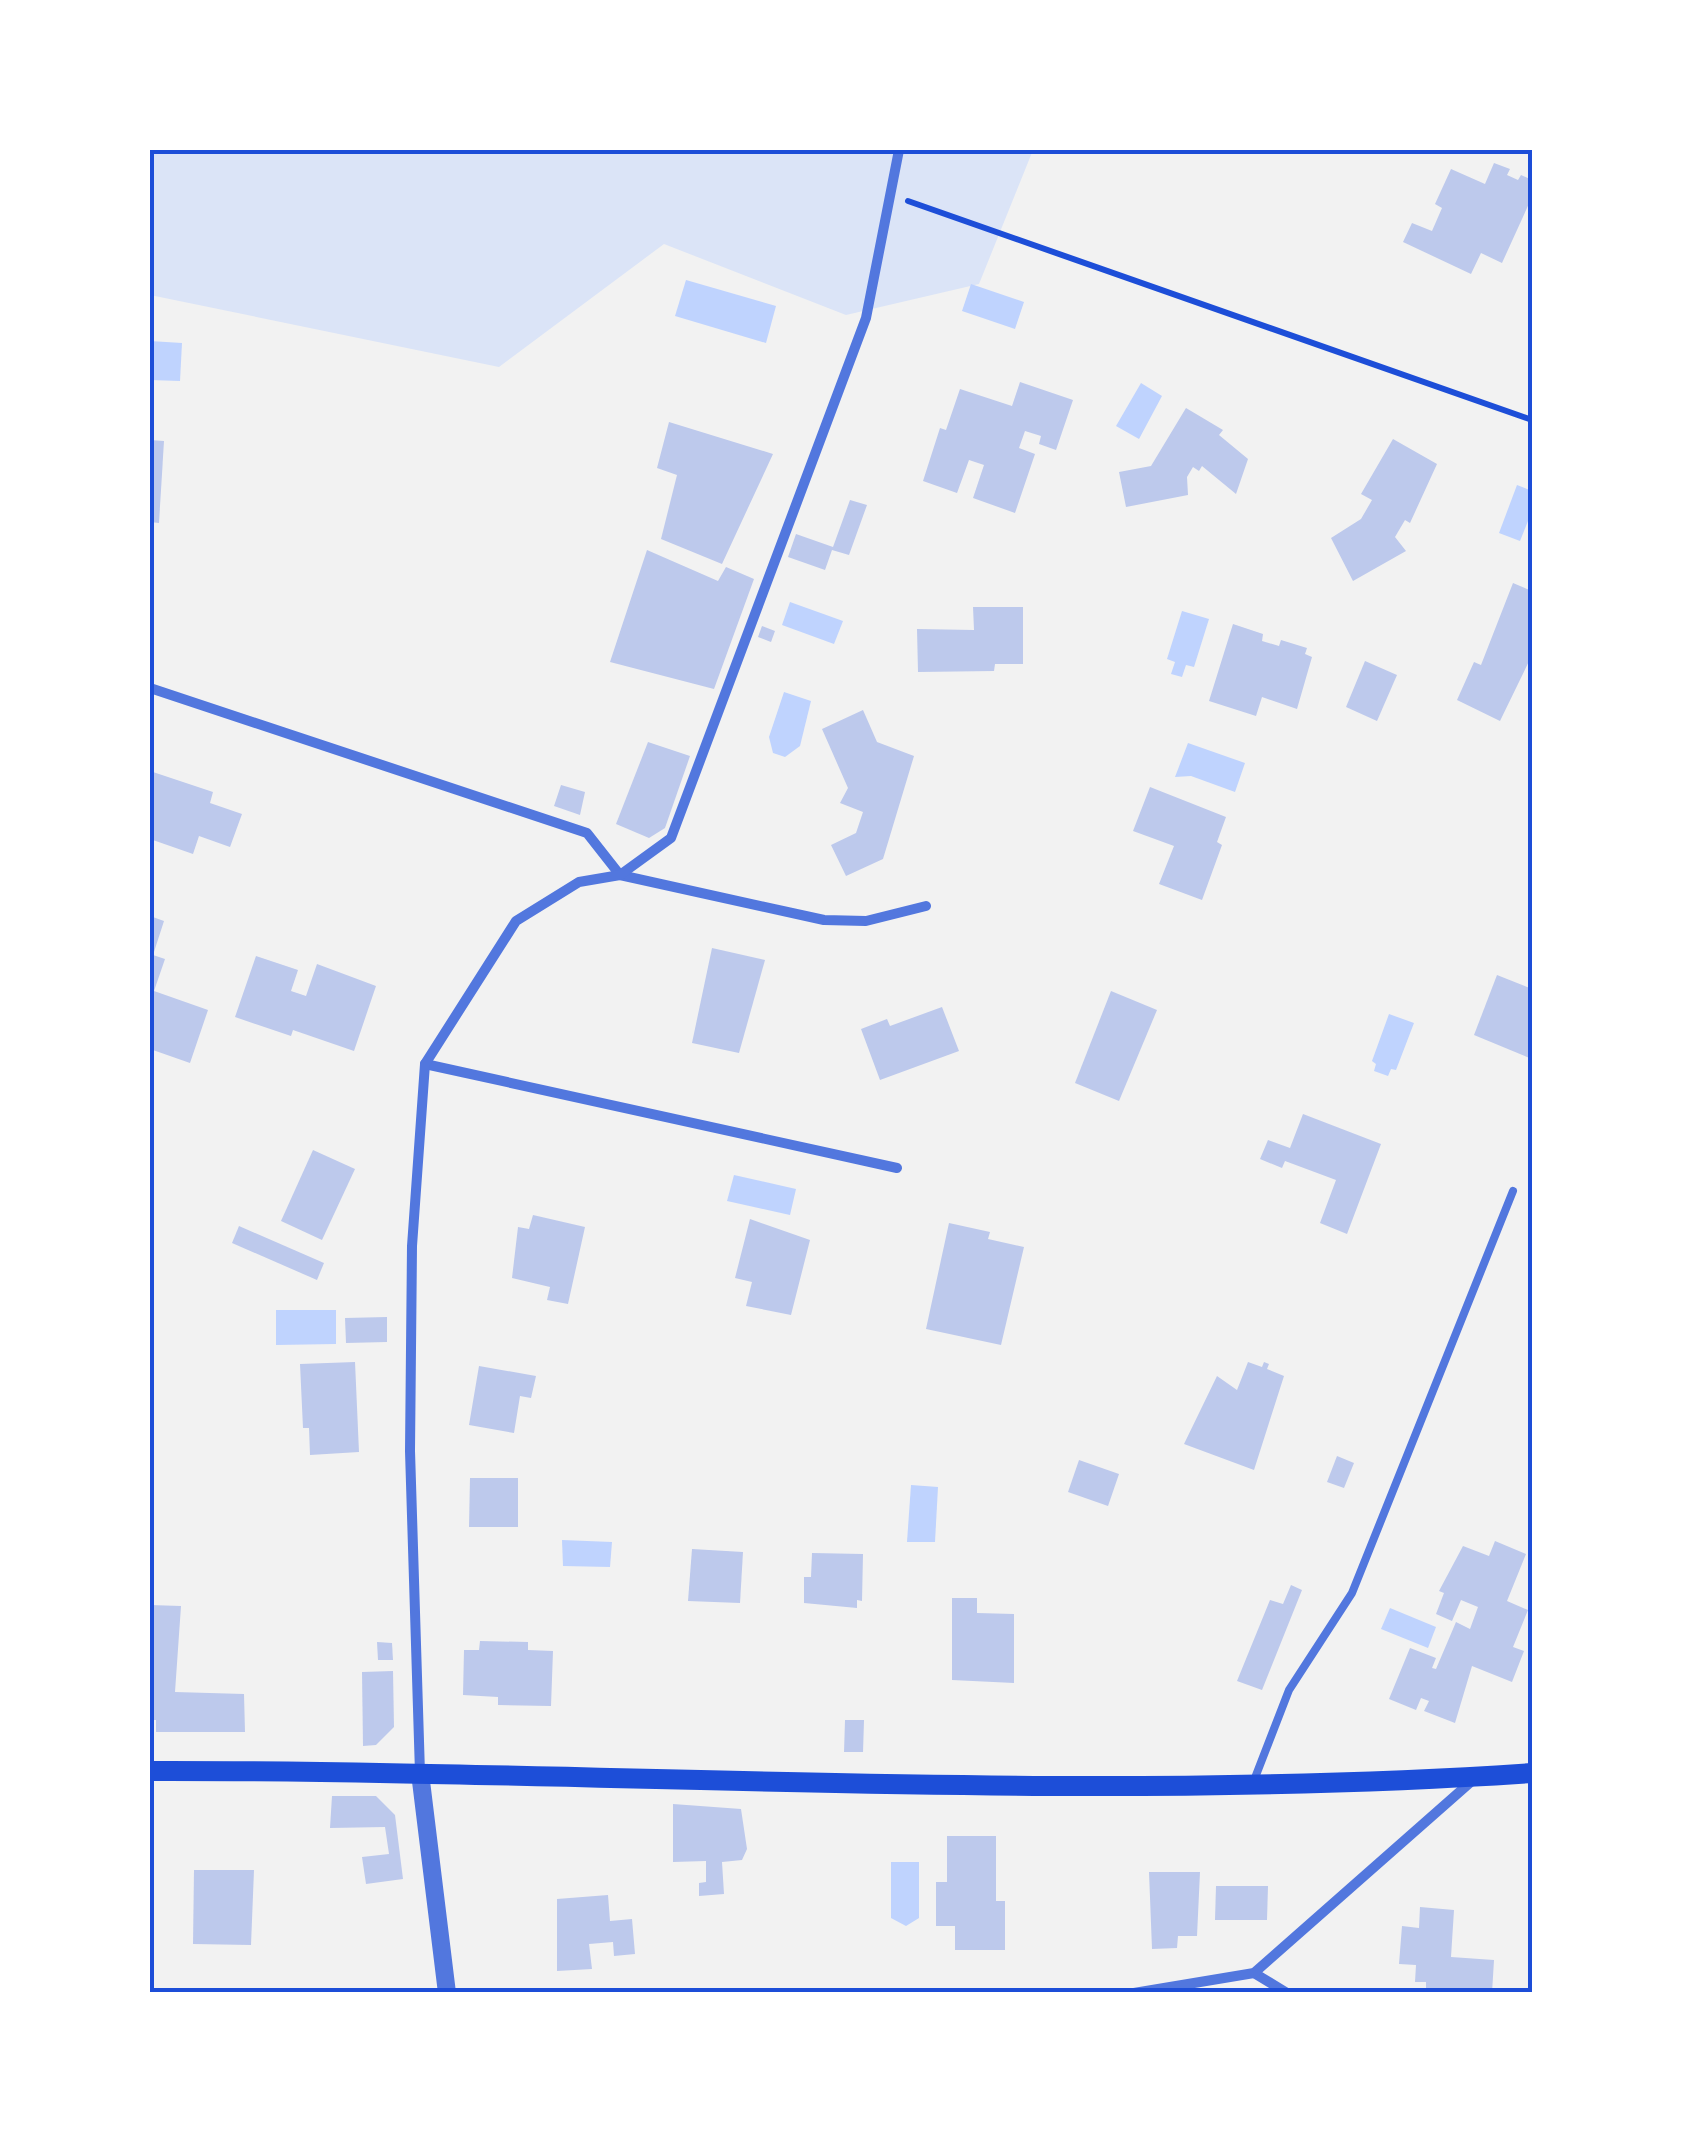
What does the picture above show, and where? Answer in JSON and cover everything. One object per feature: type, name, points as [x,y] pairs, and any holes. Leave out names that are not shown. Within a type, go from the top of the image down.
[{"type":"main road","points":[[150,1771],[420,1772],[1138,1786],[1532,1773]]},
{"type":"street","points":[[620,875],[671,838],[866,318],[899,150]]},
{"type":"street","points":[[150,688],[587,833],[620,875]]},
{"type":"street","points":[[447,1993],[420,1772],[410,1432],[412,1246],[425,1064],[516,921],[579,882],[620,875],[824,920],[866,921],[926,906]]},
{"type":"street","points":[[425,1064],[897,1168]]},
{"type":"street","points":[[1134,1993],[1254,1973],[1476,1777]]},
{"type":"street","points":[[1254,1973],[1287,1993]]},
{"type":"lane","points":[[1253,1783],[1289,1690],[1352,1594],[1514,1191]]},
{"type":"path","points":[[888,194],[1532,420]]},
{"type":"shaded area","points":[[150,150],[1033,150],[979,284],[846,315],[664,244],[499,367],[150,295]]},
{"type":"water","points":[[686,280],[776,306],[766,343],[675,316]]},
{"type":"water","points":[[971,284],[1024,302],[1015,329],[962,311]]},
{"type":"water","points":[[150,341],[182,343],[180,381],[150,380]]},
{"type":"water","points":[[1141,383],[1162,396],[1139,439],[1116,426]]},
{"type":"water","points":[[1517,485],[1532,491],[1532,511],[1520,541],[1499,533]]},
{"type":"water","points":[[790,602],[843,621],[834,644],[782,625]]},
{"type":"water","points":[[1182,611],[1209,619],[1194,667],[1186,665],[1182,677],[1171,674],[1175,662],[1167,659]]},
{"type":"water","points":[[784,692],[811,701],[800,746],[785,757],[773,753],[769,737]]},
{"type":"water","points":[[1188,743],[1245,763],[1235,792],[1191,776],[1175,777]]},
{"type":"water","points":[[1389,1014],[1414,1023],[1396,1070],[1391,1069],[1388,1076],[1374,1071],[1376,1064],[1372,1061]]},
{"type":"water","points":[[734,1175],[796,1189],[790,1215],[727,1201]]},
{"type":"water","points":[[276,1310],[336,1310],[336,1344],[276,1345]]},
{"type":"water","points":[[911,1485],[938,1487],[935,1542],[907,1542]]},
{"type":"water","points":[[562,1540],[612,1542],[610,1567],[563,1566]]},
{"type":"water","points":[[1390,1608],[1436,1627],[1428,1648],[1381,1629]]},
{"type":"water","points":[[891,1862],[919,1862],[919,1918],[906,1926],[891,1918]]},
{"type":"building","points":[[1494,163],[1510,169],[1507,175],[1518,180],[1521,175],[1532,180],[1532,197],[1502,263],[1481,253],[1471,274],[1403,242],[1412,223],[1432,231],[1442,208],[1435,204],[1451,169],[1485,184]]},
{"type":"building","points":[[1020,382],[1073,400],[1056,450],[1039,444],[1041,436],[1025,431],[1019,448],[1035,454],[1015,513],[973,498],[984,465],[969,460],[957,493],[923,481],[940,428],[946,430],[960,389],[1012,406]]},
{"type":"building","points":[[1186,408],[1223,430],[1219,435],[1248,459],[1236,494],[1202,466],[1199,471],[1193,467],[1187,477],[1188,495],[1126,507],[1119,472],[1151,466]]},
{"type":"building","points":[[669,422],[773,454],[722,564],[661,539],[677,475],[657,468]]},
{"type":"building","points":[[1393,439],[1437,464],[1410,523],[1405,520],[1395,537],[1406,551],[1353,581],[1331,538],[1361,519],[1372,500],[1361,494]]},
{"type":"building","points":[[150,440],[164,441],[159,523],[150,522]]},
{"type":"building","points":[[850,500],[867,505],[849,555],[832,550],[825,570],[788,557],[796,534],[833,547]]},
{"type":"building","points":[[647,550],[718,581],[726,567],[754,579],[714,689],[610,662]]},
{"type":"building","points":[[1513,583],[1532,591],[1532,655],[1500,721],[1457,700],[1474,662],[1481,665]]},
{"type":"building","points":[[973,607],[1023,607],[1023,664],[995,664],[994,671],[918,672],[917,629],[974,630]]},
{"type":"building","points":[[1233,624],[1263,634],[1262,641],[1279,646],[1281,640],[1307,648],[1305,654],[1312,657],[1297,709],[1262,697],[1256,716],[1209,701]]},
{"type":"building","points":[[762,626],[775,631],[771,642],[758,637]]},
{"type":"building","points":[[1365,661],[1397,675],[1377,721],[1346,707]]},
{"type":"building","points":[[863,710],[877,742],[914,756],[883,859],[846,876],[831,845],[856,833],[863,812],[840,803],[848,788],[822,729]]},
{"type":"building","points":[[648,742],[690,756],[665,828],[649,838],[616,824]]},
{"type":"building","points":[[150,771],[213,792],[210,803],[242,814],[230,847],[199,836],[193,854],[150,839]]},
{"type":"building","points":[[561,785],[585,792],[580,815],[554,806]]},
{"type":"building","points":[[1150,787],[1226,817],[1217,842],[1222,845],[1202,900],[1159,884],[1174,846],[1133,831]]},
{"type":"building","points":[[150,916],[164,921],[153,955],[165,959],[154,991],[208,1010],[190,1063],[150,1049]]},
{"type":"building","points":[[712,948],[765,960],[739,1053],[692,1043]]},
{"type":"building","points":[[256,956],[298,970],[291,991],[306,996],[317,964],[376,986],[354,1051],[293,1030],[291,1036],[235,1017]]},
{"type":"building","points":[[1497,975],[1532,989],[1532,1059],[1474,1035]]},
{"type":"building","points":[[1111,991],[1157,1010],[1119,1101],[1075,1083]]},
{"type":"building","points":[[942,1007],[959,1051],[880,1080],[861,1029],[887,1019],[890,1026]]},
{"type":"building","points":[[1303,1114],[1381,1144],[1347,1234],[1320,1223],[1336,1180],[1285,1161],[1282,1168],[1260,1159],[1268,1140],[1290,1148]]},
{"type":"building","points":[[313,1150],[355,1169],[322,1240],[281,1221]]},
{"type":"building","points":[[533,1215],[585,1227],[568,1304],[547,1300],[550,1287],[512,1278],[518,1227],[529,1229]]},
{"type":"building","points":[[750,1219],[810,1240],[791,1315],[746,1306],[752,1282],[735,1278]]},
{"type":"building","points":[[949,1223],[990,1232],[988,1239],[1024,1247],[1001,1345],[926,1329]]},
{"type":"building","points":[[239,1226],[324,1263],[317,1280],[232,1243]]},
{"type":"building","points":[[387,1317],[387,1342],[346,1343],[345,1318]]},
{"type":"building","points":[[355,1362],[359,1452],[310,1455],[309,1428],[303,1428],[300,1364]]},
{"type":"building","points":[[1248,1362],[1262,1367],[1264,1362],[1269,1364],[1267,1369],[1284,1376],[1254,1470],[1184,1444],[1217,1376],[1237,1390]]},
{"type":"building","points":[[479,1366],[536,1376],[531,1398],[520,1396],[514,1433],[469,1425]]},
{"type":"building","points":[[1337,1456],[1354,1463],[1344,1488],[1327,1482]]},
{"type":"building","points":[[1079,1460],[1119,1474],[1108,1506],[1068,1492]]},
{"type":"building","points":[[470,1478],[518,1478],[518,1527],[469,1527]]},
{"type":"building","points":[[1495,1541],[1526,1554],[1507,1601],[1528,1610],[1513,1647],[1524,1651],[1512,1682],[1472,1666],[1455,1723],[1424,1711],[1429,1701],[1421,1698],[1416,1710],[1389,1699],[1410,1648],[1436,1658],[1432,1668],[1436,1669],[1456,1622],[1470,1629],[1478,1607],[1461,1600],[1452,1621],[1436,1614],[1444,1593],[1439,1591],[1463,1546],[1489,1556]]},
{"type":"building","points":[[692,1549],[743,1552],[740,1603],[688,1601]]},
{"type":"building","points":[[812,1553],[863,1554],[862,1601],[857,1600],[857,1608],[804,1603],[804,1577],[811,1577]]},
{"type":"building","points":[[1291,1585],[1302,1590],[1262,1690],[1237,1681],[1270,1600],[1283,1604]]},
{"type":"building","points":[[952,1598],[977,1598],[977,1613],[1014,1614],[1014,1683],[952,1680]]},
{"type":"building","points":[[150,1605],[181,1606],[175,1692],[244,1694],[245,1732],[156,1732],[156,1720],[150,1720]]},
{"type":"building","points":[[480,1641],[528,1642],[528,1650],[553,1651],[551,1706],[498,1705],[498,1697],[463,1695],[464,1650],[479,1650]]},
{"type":"building","points":[[377,1642],[392,1643],[393,1660],[378,1660]]},
{"type":"building","points":[[393,1671],[394,1727],[376,1745],[363,1746],[362,1672]]},
{"type":"building","points":[[845,1720],[864,1720],[863,1752],[844,1752]]},
{"type":"building","points":[[332,1796],[376,1796],[395,1815],[403,1879],[366,1884],[362,1857],[389,1854],[385,1827],[330,1828]]},
{"type":"building","points":[[673,1804],[741,1809],[747,1849],[742,1860],[722,1862],[724,1894],[699,1896],[699,1883],[706,1882],[706,1861],[673,1862]]},
{"type":"building","points":[[947,1836],[996,1836],[996,1901],[1005,1901],[1005,1950],[955,1950],[955,1926],[936,1926],[936,1882],[947,1882]]},
{"type":"building","points":[[194,1870],[254,1870],[251,1945],[193,1944]]},
{"type":"building","points":[[1149,1872],[1200,1872],[1197,1936],[1178,1936],[1177,1948],[1152,1949]]},
{"type":"building","points":[[1216,1886],[1268,1886],[1267,1920],[1215,1920]]},
{"type":"building","points":[[608,1895],[610,1921],[632,1919],[635,1954],[614,1956],[613,1942],[589,1944],[592,1969],[557,1971],[557,1899]]},
{"type":"building","points":[[1420,1907],[1454,1910],[1451,1957],[1494,1960],[1492,1993],[1426,1993],[1426,1982],[1415,1982],[1416,1965],[1399,1964],[1402,1926],[1419,1928]]}]
